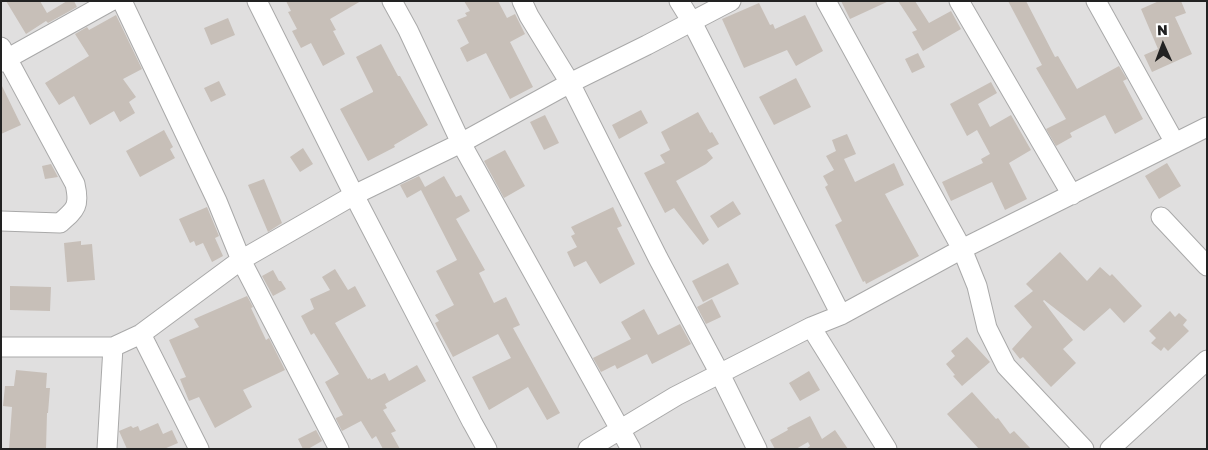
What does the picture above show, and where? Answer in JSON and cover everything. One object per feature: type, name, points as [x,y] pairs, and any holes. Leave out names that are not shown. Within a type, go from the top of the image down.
[{"type":"street","points":[[1,221],[60,223],[73,211],[78,197],[75,184],[3,56],[111,1]]},
{"type":"street","points":[[122,1],[217,201],[241,260],[340,449]]},
{"type":"street","points":[[257,1],[354,195],[487,449]]},
{"type":"street","points":[[392,1],[408,30],[461,143],[631,449]]},
{"type":"street","points":[[522,1],[529,16],[570,83],[757,449]]},
{"type":"street","points":[[679,1],[692,22],[841,314]]},
{"type":"street","points":[[1,347],[113,347],[141,334],[241,260],[354,195],[461,143],[570,83],[731,1]]},
{"type":"street","points":[[826,1],[962,249],[977,286],[986,328],[1006,366],[1084,449]]},
{"type":"street","points":[[959,1],[1072,195]]},
{"type":"street","points":[[1096,1],[1175,143]]},
{"type":"street","points":[[588,449],[676,396],[811,327],[841,314],[962,249],[1207,127]]},
{"type":"street","points":[[1161,217],[1207,266]]},
{"type":"street","points":[[811,327],[887,449]]},
{"type":"street","points":[[141,334],[199,449]]},
{"type":"street","points":[[107,449],[113,347]]},
{"type":"street","points":[[1110,449],[1207,360]]},
{"type":"shaded area","points":[[1,1],[1207,1],[1207,449],[1,449]]},
{"type":"building","points":[[6,1],[40,1],[47,13],[67,1],[74,1],[77,7],[48,23],[46,21],[26,34]]},
{"type":"building","points":[[286,1],[361,1],[330,19],[336,30],[333,31],[345,54],[323,66],[311,43],[301,48],[292,31],[297,29],[288,12],[291,11]]},
{"type":"building","points":[[464,1],[498,1],[507,18],[515,14],[525,34],[510,42],[533,87],[510,99],[486,53],[467,62],[460,48],[469,43],[457,20],[467,16],[465,13],[470,11]]},
{"type":"building","points":[[841,1],[889,1],[850,19]]},
{"type":"building","points":[[898,1],[915,1],[929,23],[951,11],[961,29],[923,51],[912,32],[917,30]]},
{"type":"building","points":[[1008,1],[1026,1],[1055,57],[1058,56],[1077,89],[1119,66],[1127,79],[1123,81],[1143,119],[1115,134],[1105,115],[1070,133],[1072,137],[1056,146],[1046,129],[1066,119],[1036,68],[1042,65]]},
{"type":"building","points":[[1159,1],[1181,1],[1186,13],[1175,17],[1192,54],[1152,72],[1144,55],[1158,49],[1141,9]]},
{"type":"building","points":[[759,3],[770,25],[773,24],[775,29],[805,15],[823,51],[796,66],[787,50],[744,68],[722,19]]},
{"type":"building","points":[[116,15],[142,69],[123,79],[136,97],[129,102],[135,113],[120,122],[114,111],[90,125],[74,96],[59,105],[45,83],[89,56],[75,34],[87,27],[89,30]]},
{"type":"building","points":[[228,18],[235,35],[211,45],[204,28]]},
{"type":"building","points":[[381,44],[428,125],[394,145],[395,147],[368,161],[340,109],[373,92],[356,57]]},
{"type":"building","points":[[918,53],[925,67],[912,73],[905,59]]},
{"type":"building","points":[[796,78],[811,107],[774,125],[759,97]]},
{"type":"building","points":[[219,81],[226,95],[211,102],[204,88]]},
{"type":"building","points":[[991,82],[997,93],[978,104],[990,127],[1011,115],[1031,150],[1009,163],[1027,199],[1005,210],[992,182],[951,201],[942,182],[983,163],[981,159],[990,154],[977,130],[967,136],[950,104]]},
{"type":"building","points":[[1,84],[21,125],[1,134]]},
{"type":"building","points":[[641,110],[648,123],[619,139],[612,125]]},
{"type":"building","points":[[698,112],[719,144],[707,150],[713,158],[676,181],[709,240],[703,245],[674,208],[665,213],[644,173],[665,163],[660,155],[670,150],[661,132]]},
{"type":"building","points":[[545,115],[559,143],[544,150],[530,122]]},
{"type":"building","points":[[164,130],[173,147],[170,149],[175,158],[140,177],[126,151]]},
{"type":"building","points":[[847,134],[856,154],[844,159],[855,182],[894,163],[904,185],[885,194],[919,256],[866,284],[865,281],[863,282],[835,225],[842,221],[825,187],[828,185],[823,176],[834,170],[826,156],[836,151],[832,140]]},
{"type":"building","points":[[303,148],[313,164],[300,172],[290,157]]},
{"type":"building","points":[[505,150],[525,186],[504,198],[484,161]]},
{"type":"building","points":[[1167,163],[1181,186],[1159,199],[1145,176]]},
{"type":"building","points":[[51,164],[58,177],[45,179],[42,166]]},
{"type":"building","points":[[419,176],[425,187],[444,176],[456,197],[461,195],[470,211],[456,219],[485,270],[479,273],[494,303],[506,297],[520,325],[513,328],[560,413],[547,420],[528,387],[489,410],[472,377],[511,358],[498,334],[453,357],[435,323],[439,321],[435,315],[454,305],[436,271],[457,260],[421,190],[407,198],[400,185]]},
{"type":"building","points":[[264,179],[282,223],[268,232],[248,185]]},
{"type":"building","points":[[733,201],[741,214],[718,228],[710,216]]},
{"type":"building","points":[[207,207],[219,236],[215,238],[223,256],[212,262],[203,243],[196,246],[194,241],[190,243],[179,219]]},
{"type":"building","points":[[613,207],[622,226],[617,228],[635,264],[600,284],[586,261],[574,267],[567,252],[577,247],[571,236],[575,234],[571,227]]},
{"type":"building","points":[[81,241],[81,245],[92,244],[95,280],[67,282],[64,243]]},
{"type":"building","points":[[1060,252],[1087,281],[1100,267],[1110,276],[1112,274],[1142,306],[1124,323],[1110,308],[1084,331],[1044,300],[1073,340],[1063,349],[1076,363],[1051,387],[1023,357],[1020,359],[1012,349],[1032,327],[1014,306],[1033,291],[1026,284]]},
{"type":"building","points":[[728,263],[739,284],[703,302],[692,281]]},
{"type":"building","points":[[335,269],[348,290],[355,286],[366,306],[335,323],[368,379],[370,378],[371,380],[385,373],[389,381],[417,365],[426,381],[385,404],[387,408],[383,410],[396,431],[391,433],[400,449],[383,449],[376,436],[372,439],[361,421],[342,431],[336,419],[343,415],[325,382],[339,374],[314,333],[311,335],[301,316],[314,309],[310,299],[330,290],[322,277]]},
{"type":"building","points":[[273,270],[286,289],[273,296],[262,276]]},
{"type":"building","points":[[10,286],[51,287],[50,311],[10,310]]},
{"type":"building","points":[[247,296],[266,340],[269,338],[285,370],[243,390],[252,407],[215,428],[199,397],[189,401],[180,379],[186,377],[169,340],[199,327],[194,319]]},
{"type":"building","points":[[712,299],[721,317],[706,324],[697,307]]},
{"type":"building","points":[[644,309],[658,335],[680,324],[691,344],[652,364],[647,354],[617,369],[615,365],[601,372],[593,358],[631,339],[621,322]]},
{"type":"building","points":[[1170,311],[1175,317],[1179,313],[1187,320],[1183,325],[1189,331],[1168,351],[1164,347],[1161,351],[1151,343],[1156,338],[1149,331]]},
{"type":"building","points":[[967,337],[990,362],[962,386],[946,364],[955,356],[951,351]]},
{"type":"building","points":[[16,370],[47,373],[46,388],[50,388],[46,449],[9,449],[12,407],[3,406],[5,386],[14,386]]},
{"type":"building","points":[[809,371],[820,390],[800,401],[789,383]]},
{"type":"building","points":[[972,392],[996,419],[998,418],[1010,434],[1014,431],[1031,449],[979,449],[947,414]]},
{"type":"building","points":[[810,416],[822,439],[835,430],[848,449],[806,449],[810,446],[808,442],[796,449],[775,449],[770,440],[788,430],[787,428]]},
{"type":"building","points":[[158,423],[163,434],[172,430],[178,443],[164,449],[127,449],[119,431],[131,426],[133,428],[138,426],[140,431]]},
{"type":"building","points":[[316,430],[322,441],[308,449],[303,449],[298,439]]}]
